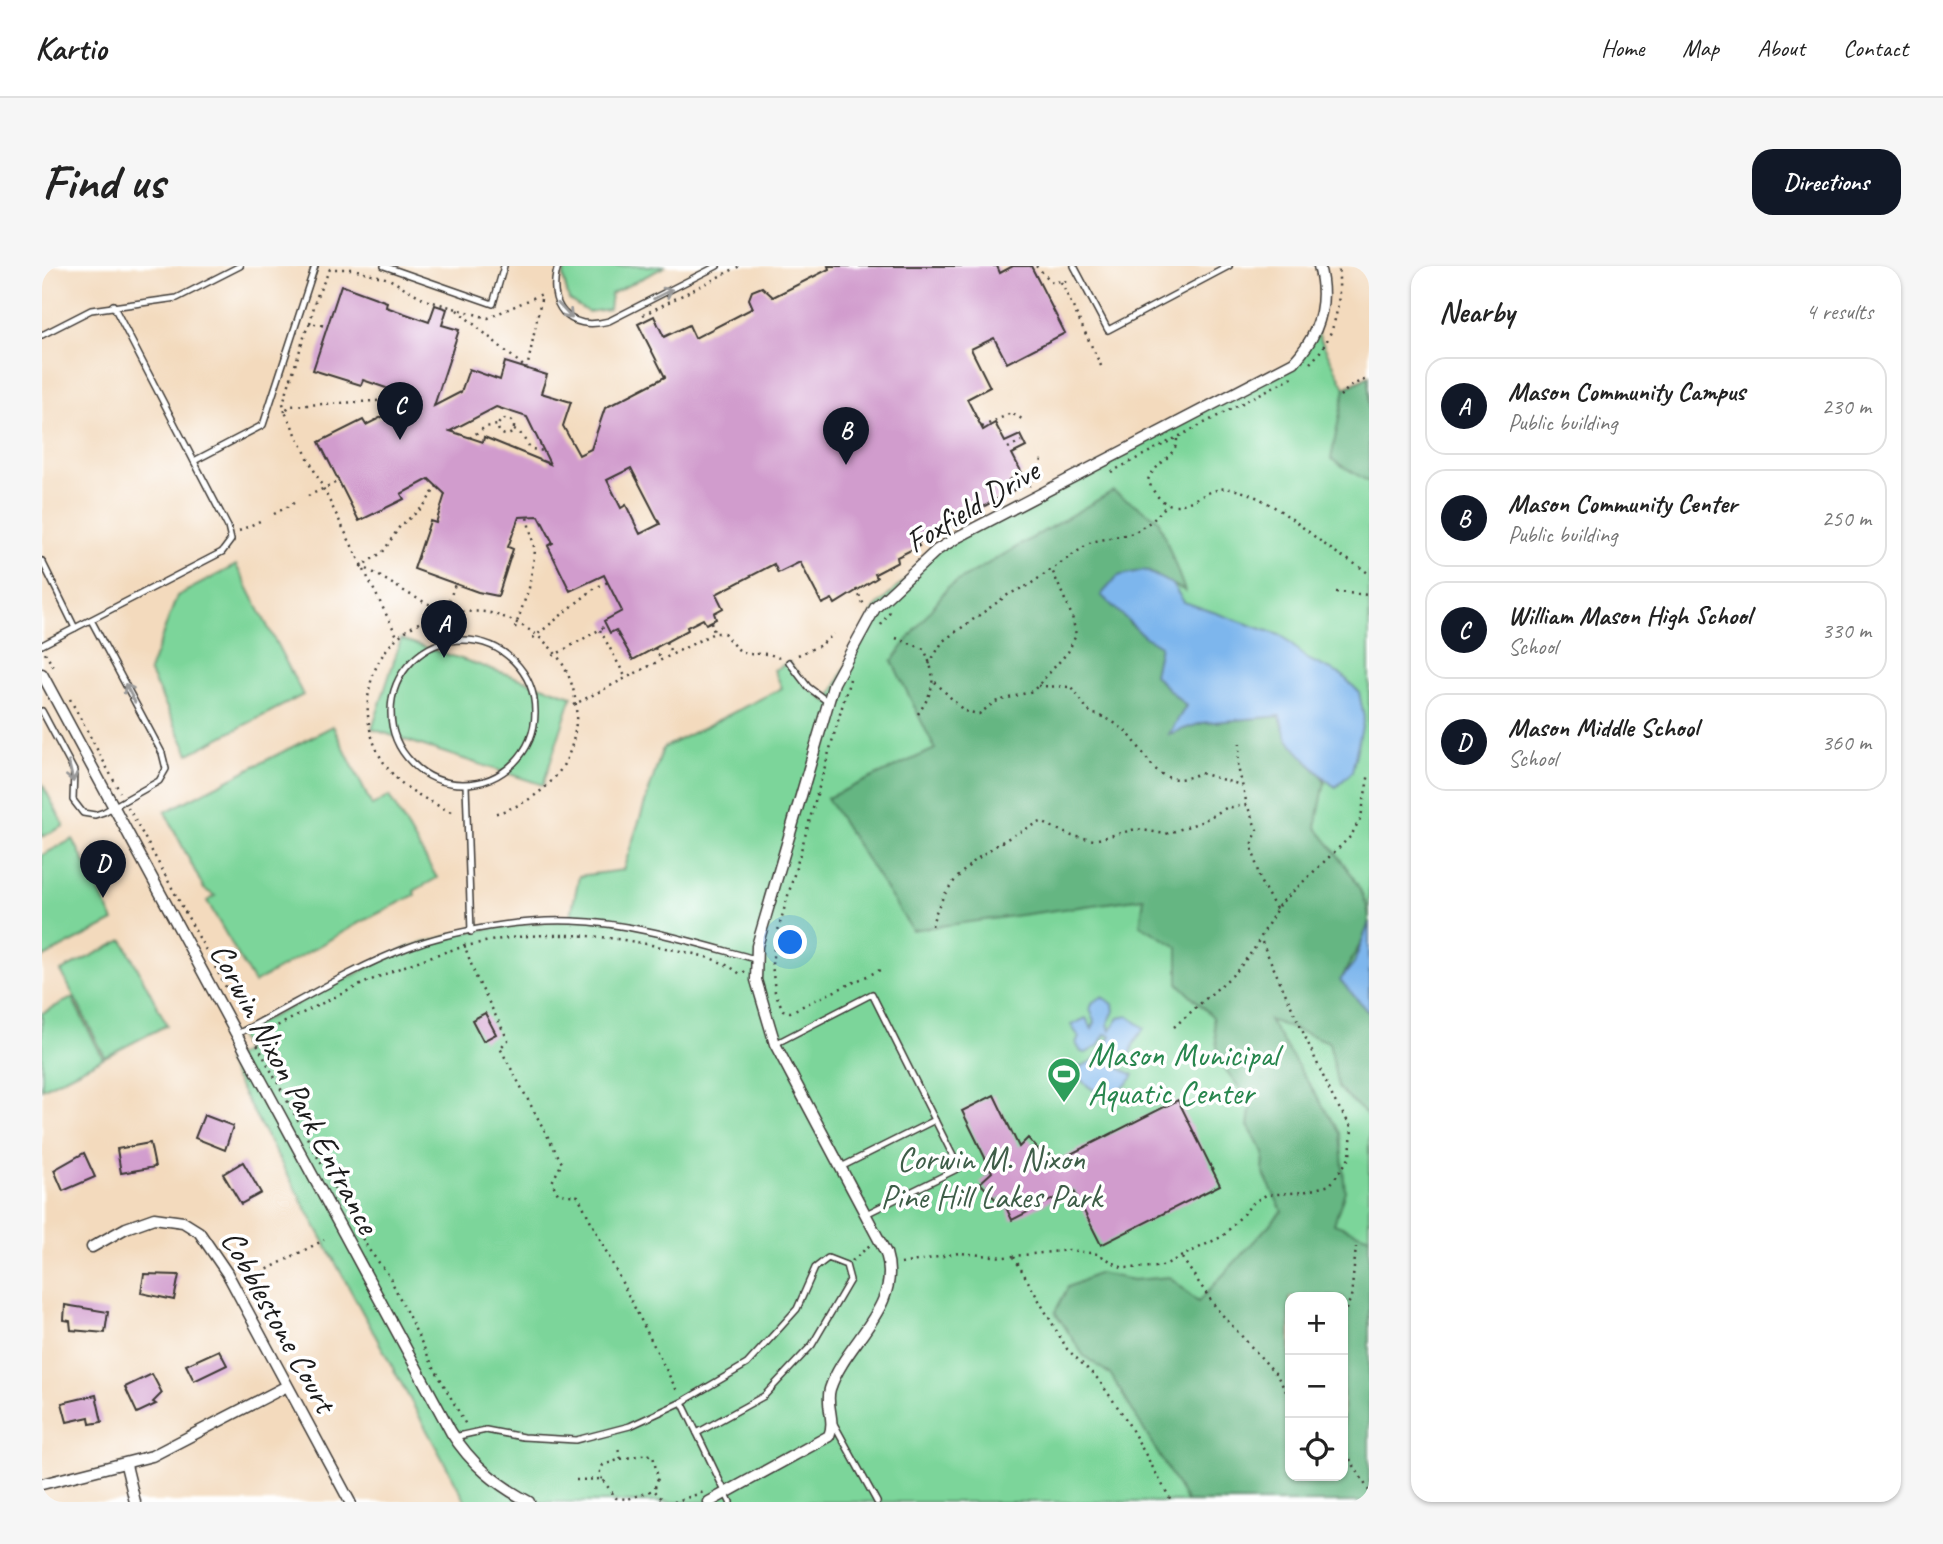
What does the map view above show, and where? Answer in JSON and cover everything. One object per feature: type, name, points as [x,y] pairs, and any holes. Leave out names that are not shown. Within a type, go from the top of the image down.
[{"type":"street","name":"Foxfield Drive","points":[[775,1044],[768,1029],[755,959],[834,683],[875,608],[937,550],[1294,362],[1316,330],[1324,307],[1319,266]]},
{"type":"street","name":"Corwin Nixon Park Entrance","points":[[42,674],[454,1437],[487,1476],[529,1502]]},
{"type":"street","points":[[709,1497],[728,1498],[829,1436],[832,1420],[830,1390],[884,1298],[890,1280],[889,1266],[878,1238],[775,1044]]},
{"type":"street","name":"Cobblestone Court","points":[[92,1247],[126,1228],[154,1218],[173,1219],[191,1226],[212,1247],[350,1502]]},
{"type":"street","points":[[42,1484],[126,1465],[152,1456],[287,1386]]},
{"type":"street","points":[[126,1465],[135,1502]]},
{"type":"lane","points":[[42,335],[91,310],[177,298],[240,266]]},
{"type":"lane","points":[[194,461],[263,425],[315,266]]},
{"type":"lane","points":[[384,266],[493,304],[504,266]]},
{"type":"lane","points":[[558,266],[552,284],[561,310],[570,318],[597,325],[717,266]]},
{"type":"lane","points":[[1074,266],[1108,330],[1229,266]]},
{"type":"lane","points":[[42,645],[222,552],[231,540],[228,527],[113,305]]},
{"type":"lane","points":[[42,561],[75,628]]},
{"type":"lane","points":[[42,711],[74,771],[73,800],[83,813],[95,815],[159,781],[166,769],[162,753],[91,620]]},
{"type":"lane","points":[[455,640],[479,641],[500,650],[518,664],[530,684],[536,707],[534,730],[524,752],[509,769],[489,780],[466,785],[444,782],[424,773],[407,758],[396,739],[391,717],[393,695],[401,674],[425,651],[455,640]]},
{"type":"lane","points":[[789,662],[808,687],[828,703]]},
{"type":"lane","points":[[466,785],[471,932]]},
{"type":"lane","points":[[237,1034],[409,947],[471,932],[520,924],[590,922],[681,939],[755,959]]},
{"type":"lane","points":[[775,1044],[872,995],[959,1168],[866,1214]]},
{"type":"lane","points":[[841,1167],[935,1120]]},
{"type":"lane","points":[[454,1437],[486,1430],[523,1437],[576,1440],[630,1426],[682,1402],[747,1364],[797,1309],[815,1268],[828,1258],[846,1265],[850,1280],[812,1345],[764,1396],[697,1433]]},
{"type":"lane","points":[[682,1402],[728,1498]]},
{"type":"lane","points":[[832,1420],[877,1502]]},
{"type":"path","points":[[1036,266],[1046,278],[1060,282],[1070,281]]},
{"type":"path","points":[[1308,365],[1327,342],[1333,326],[1338,305],[1338,266]]},
{"type":"path","points":[[363,272],[342,267],[330,270],[316,298],[285,396],[285,412],[398,638]]},
{"type":"path","points":[[1060,282],[1103,370]]},
{"type":"path","points":[[454,308],[527,369],[542,294]]},
{"type":"path","points":[[646,314],[648,319]]},
{"type":"path","points":[[310,323],[326,326]]},
{"type":"path","points":[[1111,472],[1178,440],[1300,372]]},
{"type":"path","points":[[1340,396],[1352,385],[1369,378]]},
{"type":"path","points":[[285,412],[289,406],[311,402],[393,400]]},
{"type":"path","points":[[470,438],[485,427],[498,425],[508,419],[511,412]]},
{"type":"path","points":[[982,427],[1011,412],[1022,419]]},
{"type":"path","points":[[508,419],[513,422],[514,430]]},
{"type":"path","points":[[498,425],[503,435],[501,443]]},
{"type":"path","points":[[503,435],[514,430]]},
{"type":"path","points":[[514,430],[520,433],[531,449],[538,453],[544,451]]},
{"type":"path","points":[[1175,434],[1178,440]]},
{"type":"path","points":[[1178,440],[1174,449],[1151,472],[1148,480],[1152,490],[1168,503],[1189,504],[1216,488],[1232,489],[1294,519],[1331,550],[1354,562],[1369,574]]},
{"type":"path","points":[[1008,448],[1021,441]]},
{"type":"path","points":[[1029,486],[1040,471],[1042,458]]},
{"type":"path","points":[[308,496],[337,482]]},
{"type":"path","points":[[361,566],[383,552],[400,526],[423,507],[437,486]]},
{"type":"path","points":[[274,514],[295,503]]},
{"type":"path","points":[[929,664],[943,641],[1009,594],[1052,570],[1091,542],[1134,533],[1153,520],[1168,503]]},
{"type":"path","points":[[515,628],[529,588],[535,551],[527,517]]},
{"type":"path","points":[[239,531],[260,521]]},
{"type":"path","points":[[361,566],[446,610],[479,611],[516,622],[539,635],[574,684],[576,730],[568,757],[552,780],[532,798],[493,814]]},
{"type":"path","points":[[896,638],[924,649],[935,682],[964,711],[979,714],[995,702],[1022,695],[1038,686],[1068,652],[1076,635],[1072,616],[1052,570]]},
{"type":"path","points":[[533,638],[595,588],[608,582]]},
{"type":"path","points":[[451,811],[407,788],[386,766],[374,746],[366,720],[374,668],[398,638],[415,624],[446,610],[454,584]]},
{"type":"path","points":[[856,589],[864,606]]},
{"type":"path","points":[[1336,592],[1369,595]]},
{"type":"path","points":[[879,627],[892,610]]},
{"type":"path","points":[[711,622],[714,633]]},
{"type":"path","points":[[555,654],[606,626]]},
{"type":"path","points":[[600,630],[626,678]]},
{"type":"path","points":[[575,704],[714,633],[724,633],[738,652],[749,656],[771,654],[779,658]]},
{"type":"path","points":[[798,655],[821,645],[834,634]]},
{"type":"path","points":[[666,642],[672,654]]},
{"type":"path","points":[[655,648],[661,660]]},
{"type":"path","points":[[45,652],[58,676]]},
{"type":"path","points":[[851,677],[784,905],[772,964],[775,992],[783,1010],[790,1012],[880,970]]},
{"type":"path","points":[[918,714],[935,682]]},
{"type":"path","points":[[1038,686],[1072,687],[1091,713],[1102,716],[1126,732],[1151,767],[1170,776],[1188,778],[1200,773],[1241,785]]},
{"type":"path","points":[[70,699],[121,792]]},
{"type":"path","points":[[1240,744],[1238,767],[1241,785],[1257,830],[1252,846],[1260,881],[1276,909]]},
{"type":"path","points":[[1174,1027],[1236,972],[1276,909],[1351,836],[1361,817],[1369,773]]},
{"type":"path","points":[[932,926],[936,907],[947,888],[962,872],[1005,841],[1041,822],[1072,836],[1094,841],[1136,830],[1166,834],[1226,808],[1247,805]]},
{"type":"path","points":[[129,807],[240,1013]]},
{"type":"path","points":[[471,1433],[430,1360],[388,1274],[363,1240],[255,1041],[267,1031],[414,960],[464,946],[523,936],[588,935],[625,939],[702,956],[726,964],[740,974],[744,972]]},
{"type":"path","points":[[889,1266],[960,1253],[1014,1257],[1084,1251],[1098,1254],[1123,1268],[1160,1267],[1223,1236],[1254,1202],[1266,1195],[1303,1192],[1330,1185],[1350,1157],[1352,1128],[1334,1100],[1260,938]]},
{"type":"path","points":[[463,941],[475,975],[508,1040],[500,1048],[562,1163],[551,1182],[558,1194],[578,1196],[682,1402]]},
{"type":"path","points":[[846,1265],[878,1238]]},
{"type":"path","points":[[248,1279],[324,1240]]},
{"type":"path","points":[[1348,1299],[1355,1276],[1356,1247]]},
{"type":"path","points":[[1014,1257],[1067,1349],[1098,1380],[1124,1416],[1172,1502]]},
{"type":"path","points":[[1182,1258],[1217,1310],[1276,1374],[1285,1389]]},
{"type":"path","points":[[618,1449],[621,1459]]},
{"type":"path","points":[[647,1454],[653,1456],[658,1478],[654,1490],[628,1499],[616,1498],[599,1474],[603,1465],[647,1454]]},
{"type":"path","points":[[1348,1455],[1369,1491]]},
{"type":"path","points":[[576,1480],[602,1479]]},
{"type":"path","points":[[654,1490],[666,1502]]},
{"type":"path","points":[[674,1502],[709,1497]]},
{"type":"green space","points":[[566,266],[666,266],[611,294],[609,309],[588,312],[569,300],[563,277]]},
{"type":"green space","name":"Corwin M. Nixon Pine Hill Lakes Park","points":[[1316,330],[1345,388],[1369,376],[1369,1502],[466,1502],[226,1062],[246,1051],[237,1034],[409,947],[460,933],[570,920],[579,876],[623,870],[663,748],[782,688],[774,670],[789,662],[808,687],[828,702],[875,608],[937,550],[1294,362]]},
{"type":"green space","points":[[1369,376],[1369,482],[1331,459],[1345,388]]},
{"type":"green space","points":[[1113,491],[1158,519],[1185,591],[1149,572],[1129,623],[1160,646],[1154,675],[1186,706],[1171,733],[1202,723],[1280,716],[1287,737],[1316,767],[1325,782],[1316,827],[1357,884],[1369,920],[1361,943],[1341,980],[1369,1013],[1369,1117],[1338,1088],[1329,1042],[1269,1020],[1340,1133],[1345,1191],[1334,1224],[1369,1237],[1369,1502],[1187,1502],[1111,1375],[1084,1356],[1055,1312],[1068,1287],[1099,1273],[1133,1280],[1170,1277],[1198,1302],[1282,1211],[1263,1172],[1264,1153],[1248,1126],[1251,1103],[1219,1061],[1213,1017],[1178,983],[1178,947],[1140,925],[1144,898],[912,930],[827,798],[935,749],[892,661],[948,587]]},
{"type":"green space","points":[[236,565],[303,695],[189,754],[149,671],[177,596]]},
{"type":"green space","points":[[401,639],[572,696],[543,785],[372,729]]},
{"type":"green space","points":[[333,726],[372,806],[389,796],[437,878],[414,891],[415,895],[359,923],[254,983],[207,901],[215,896],[204,889],[165,812]]},
{"type":"green space","points":[[42,783],[64,826],[42,837]]},
{"type":"green space","points":[[73,839],[114,921],[42,958],[42,855]]},
{"type":"green space","points":[[123,940],[167,1025],[105,1057],[61,971]]},
{"type":"green space","points":[[72,998],[103,1058],[42,1089],[42,1013]]},
{"type":"water","points":[[1144,570],[1172,584],[1184,602],[1282,636],[1307,659],[1342,675],[1359,692],[1364,718],[1352,772],[1336,787],[1332,784],[1287,738],[1280,716],[1202,723],[1169,734],[1186,706],[1154,675],[1160,646],[1144,636],[1101,595],[1118,576]]},
{"type":"water","points":[[1369,923],[1369,1013],[1340,980],[1354,963]]},
{"type":"water","points":[[1102,997],[1113,1004],[1114,1011],[1108,1023],[1110,1031],[1119,1018],[1128,1016],[1144,1028],[1133,1045],[1130,1061],[1123,1063],[1110,1057],[1108,1060],[1134,1075],[1127,1084],[1111,1092],[1094,1090],[1080,1078],[1075,1069],[1093,1061],[1111,1036],[1105,1034],[1098,1046],[1086,1053],[1081,1052],[1076,1043],[1079,1037],[1071,1025],[1086,1018],[1092,1029],[1095,1022],[1090,1009],[1093,1002]]},
{"type":"building","points":[[828,266],[997,266],[1000,273],[1013,266],[1031,266],[1065,333],[1007,363],[994,338],[971,349],[990,387],[967,399],[983,430],[995,423],[1005,442],[1020,435],[1026,447],[1012,454],[1022,473],[1009,480],[1014,490],[917,543],[919,546],[897,557],[898,562],[875,574],[877,578],[835,604],[832,599],[822,604],[800,562],[778,573],[774,564],[716,594],[723,608],[714,613],[716,619],[706,624],[703,619],[633,660],[616,630],[610,633],[604,621],[622,611],[604,575],[570,591],[548,546],[553,543],[539,516],[519,517],[508,547],[513,549],[498,596],[478,592],[414,569],[430,521],[436,523],[445,494],[429,479],[401,494],[404,499],[359,521],[319,442],[363,420],[366,425],[394,411],[392,390],[363,380],[361,385],[313,370],[341,285],[387,302],[386,307],[429,322],[435,305],[447,309],[442,325],[459,330],[434,406],[461,392],[469,369],[500,380],[505,362],[547,375],[541,393],[571,402],[563,426],[579,455],[591,449],[605,408],[665,377],[638,324],[654,316],[664,337],[689,325],[695,338],[753,308],[749,299],[752,291],[762,287],[773,297],[829,269]],"holes":[[[496,407],[527,417],[550,464],[484,437],[483,442],[450,431]],[[631,468],[660,524],[640,534],[626,505],[621,508],[607,480]]]},
{"type":"building","points":[[485,1013],[496,1034],[483,1041],[472,1020]]},
{"type":"building","name":"Mason Municipal Aquatic Center","points":[[994,1095],[1019,1147],[1028,1138],[1051,1164],[1178,1100],[1220,1185],[1101,1245],[1073,1189],[1012,1220],[1001,1197],[997,1201],[980,1183],[992,1172],[962,1111]]},
{"type":"building","points":[[204,1115],[233,1126],[225,1150],[195,1138]]},
{"type":"building","points":[[150,1143],[155,1167],[121,1173],[117,1149]]},
{"type":"building","points":[[84,1153],[95,1177],[63,1191],[54,1170]]},
{"type":"building","points":[[243,1162],[261,1193],[241,1204],[223,1174]]},
{"type":"building","points":[[144,1274],[179,1275],[174,1300],[141,1293]]},
{"type":"building","points":[[65,1305],[108,1312],[105,1333],[71,1330],[70,1321],[64,1320]]},
{"type":"building","points":[[219,1350],[227,1365],[194,1381],[186,1365]]},
{"type":"building","points":[[152,1374],[162,1393],[153,1402],[156,1404],[137,1413],[125,1387]]},
{"type":"building","points":[[96,1395],[102,1422],[90,1424],[89,1417],[67,1422],[62,1403]]},
{"type":"place","name":"William Mason High School","points":[[400,440]]},
{"type":"place","name":"Mason Community Center","points":[[846,465]]},
{"type":"place","name":"Mason Community Campus","points":[[444,658]]},
{"type":"place","name":"Mason Middle School","points":[[103,898]]},
{"type":"place","name":"Mason Municipal Aquatic Center","points":[[1064,1104]]}]
